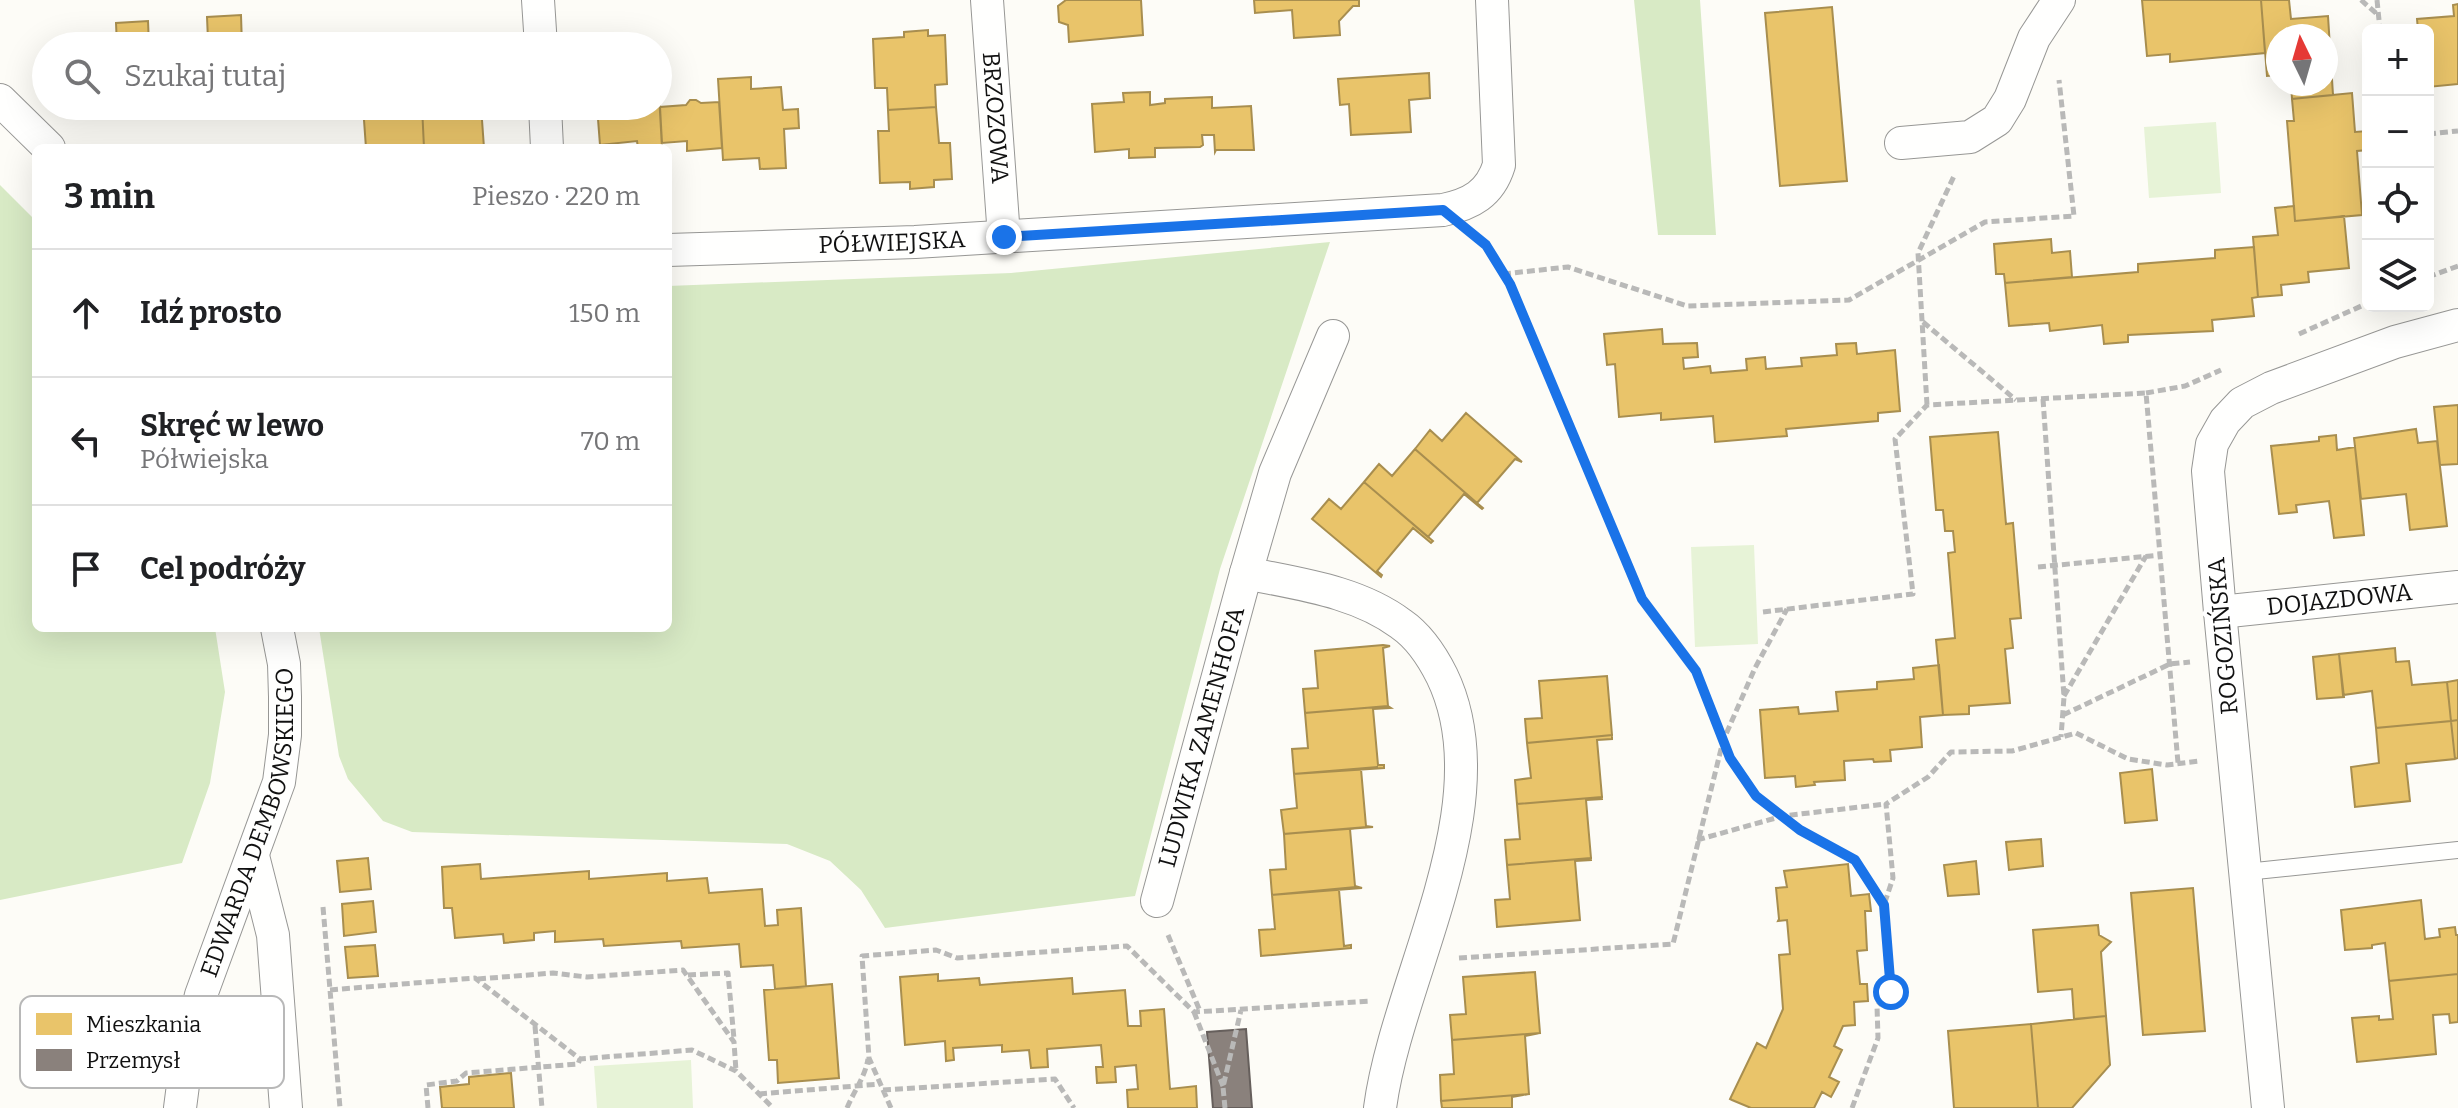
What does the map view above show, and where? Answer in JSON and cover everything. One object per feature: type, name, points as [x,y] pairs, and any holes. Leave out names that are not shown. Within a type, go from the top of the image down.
[{"type":"street","points":[[538,0],[540,32]]},
{"type":"street","name":"BRZOZOWA","points":[[987,0],[1004,237]]},
{"type":"street","name":"PÓŁWIEJSKA","points":[[672,250],[1004,237],[1443,210],[1467,205],[1491,184],[1499,165],[1492,0]]},
{"type":"street","points":[[1901,143],[1970,137],[1989,127],[2004,111],[2034,38],[2059,0]]},
{"type":"street","points":[[0,100],[45,144]]},
{"type":"street","points":[[546,120],[547,144]]},
{"type":"street","name":"ROGOZIŃSKA","points":[[2268,1108],[2208,471],[2212,444],[2225,421],[2242,403],[2271,388],[2395,342],[2458,325]]},
{"type":"street","name":"LUDWIKA ZAMENHOFA","points":[[1157,901],[1275,473],[1333,336]]},
{"type":"street","name":"LUDWIKA ZAMENHOFA","points":[[1246,573],[1358,600],[1399,622],[1425,647],[1446,684],[1458,731],[1458,812],[1449,859],[1387,1063],[1380,1108]]},
{"type":"street","name":"DOJAZDOWA","points":[[2220,612],[2458,587]]},
{"type":"street","name":"EDWARDA DEMBOWSKIEGO","points":[[201,996],[279,782],[285,735],[284,664],[278,632]]},
{"type":"street","points":[[253,856],[273,935],[278,996]]},
{"type":"street","points":[[284,1081],[286,1108]]},
{"type":"street","name":"EDWARDA DEMBOWSKIEGO","points":[[180,1108],[183,1088]]},
{"type":"lane","points":[[2246,872],[2458,850]]},
{"type":"path","points":[[2361,0],[2379,16]]},
{"type":"path","points":[[2377,0],[2380,24]]},
{"type":"path","points":[[1503,274],[1568,267],[1687,306],[1849,300],[1985,222],[2074,216],[2059,73]]},
{"type":"path","points":[[2434,133],[2458,131]]},
{"type":"path","points":[[1927,405],[1918,253],[1970,137]]},
{"type":"path","points":[[1443,210],[1486,245],[1510,284],[1642,599],[1696,671],[1730,758],[1756,796],[1800,830],[1855,860],[1884,905]]},
{"type":"path","points":[[2434,275],[2458,266]]},
{"type":"path","points":[[1922,321],[2017,400]]},
{"type":"path","points":[[1763,612],[1913,594],[1895,439],[1927,405],[2146,393],[2178,763]]},
{"type":"path","points":[[2043,399],[2064,697],[2061,737]]},
{"type":"path","points":[[2038,567],[2160,555]]},
{"type":"path","points":[[2064,697],[2146,556]]},
{"type":"path","points":[[1419,961],[1673,944],[1723,741],[1755,668],[1787,608]]},
{"type":"path","points":[[2063,715],[2170,664],[2225,658]]},
{"type":"path","points":[[1697,840],[1783,816],[1886,804],[1928,777],[1951,752],[2012,751],[2076,733],[2128,759],[2167,765],[2234,757]]},
{"type":"path","points":[[1852,1108],[1878,1038],[1877,1006],[1891,992],[1884,905],[1893,878],[1886,804]]},
{"type":"path","points":[[1157,901],[1164,928],[1223,1087],[1225,1108]]},
{"type":"path","points":[[323,907],[340,1108]]},
{"type":"path","points":[[847,1108],[856,1086],[865,1077],[869,1058],[862,956],[936,950],[957,958],[1127,946],[1197,1012],[1407,999]]},
{"type":"path","points":[[330,990],[553,973],[587,977],[683,970],[734,1042]]},
{"type":"path","points":[[687,976],[728,973],[736,1071]]},
{"type":"path","points":[[477,979],[580,1059],[692,1050],[736,1071],[773,1108]]},
{"type":"path","points":[[1223,1087],[1241,1010]]},
{"type":"path","points":[[535,1025],[542,1108]]},
{"type":"path","points":[[869,1058],[891,1108]]},
{"type":"path","points":[[428,1108],[426,1085],[457,1081],[466,1073],[578,1064],[580,1059]]},
{"type":"path","points":[[758,1094],[856,1086],[1055,1079],[1074,1108]]},
{"type":"green space","points":[[1634,0],[1700,0],[1716,235],[1658,235]]},
{"type":"green space","points":[[2216,122],[2221,193],[2149,198],[2144,127]]},
{"type":"green space","points":[[0,185],[32,217],[32,632],[216,632],[225,692],[210,783],[182,863],[0,900]]},
{"type":"green space","points":[[1330,242],[1220,569],[1135,896],[885,928],[861,890],[830,861],[787,844],[412,832],[383,821],[348,779],[339,756],[320,632],[672,632],[672,286],[1011,273]]},
{"type":"green space","points":[[1754,545],[1758,644],[1695,647],[1691,547]]},
{"type":"green space","points":[[691,1060],[693,1108],[597,1108],[594,1066]]},
{"type":"building: Mieszkania","points":[[1066,0],[1141,0],[1143,35],[1069,42],[1068,25],[1059,22],[1058,6]]},
{"type":"building: Mieszkania","points":[[1254,0],[1359,0],[1359,6],[1353,6],[1339,21],[1340,35],[1294,38],[1292,10],[1255,13]]},
{"type":"building: Mieszkania","points":[[2142,0],[2261,0],[2265,53],[2170,62],[2170,54],[2147,56]]},
{"type":"building: Mieszkania","points":[[2261,0],[2289,0],[2291,19],[2328,16],[2329,24],[2266,24],[2266,63]]},
{"type":"building: Mieszkania","points":[[2458,4],[2458,84],[2434,86],[2434,24],[2417,24],[2417,19],[2454,16],[2453,5]]},
{"type":"building: Mieszkania","points":[[1832,7],[1847,181],[1780,186],[1765,13]]},
{"type":"building: Mieszkania","points":[[241,15],[242,32],[208,32],[207,17]]},
{"type":"building: Mieszkania","points":[[148,21],[148,32],[116,32],[116,23]]},
{"type":"building: Mieszkania","points":[[928,30],[928,36],[945,35],[947,84],[935,85],[936,107],[888,110],[887,88],[875,88],[873,39],[904,37],[904,32]]},
{"type":"building: Mieszkania","points":[[1429,73],[1430,98],[1409,100],[1411,132],[1351,135],[1349,104],[1340,105],[1338,79]]},
{"type":"building: Mieszkania","points":[[751,77],[751,89],[781,87],[783,110],[798,109],[799,128],[784,129],[786,168],[760,169],[759,158],[723,160],[718,79]]},
{"type":"building: Mieszkania","points":[[1150,92],[1150,105],[1165,103],[1165,99],[1212,97],[1212,108],[1251,106],[1254,150],[1215,152],[1214,135],[1202,135],[1203,145],[1200,147],[1155,148],[1155,157],[1129,158],[1129,149],[1095,152],[1092,104],[1124,102],[1123,93]]},
{"type":"building: Mieszkania","points":[[2352,93],[2355,132],[2362,131],[2362,151],[2357,151],[2362,215],[2295,221],[2287,121],[2294,121],[2292,99]]},
{"type":"building: Mieszkania","points":[[2292,96],[2323,96],[2292,99]]},
{"type":"building: Mieszkania","points":[[690,100],[719,102],[722,148],[687,151],[687,141],[662,143],[661,120],[672,120],[672,106],[686,105]]},
{"type":"building: Mieszkania","points":[[936,107],[939,143],[950,143],[952,179],[934,180],[934,187],[910,189],[910,182],[880,183],[878,131],[889,131],[888,110]]},
{"type":"building: Mieszkania","points":[[364,120],[423,120],[424,144],[366,144]]},
{"type":"building: Mieszkania","points":[[423,120],[482,120],[484,144],[424,144]]},
{"type":"building: Mieszkania","points":[[598,120],[660,120],[662,144],[637,144],[637,141],[600,144]]},
{"type":"building: Mieszkania","points":[[2294,206],[2295,221],[2344,216],[2349,268],[2308,272],[2309,282],[2281,285],[2282,295],[2258,297],[2253,237],[2278,235],[2275,208]]},
{"type":"building: Mieszkania","points":[[2051,239],[2052,253],[2070,251],[2072,277],[2005,283],[2004,274],[1996,274],[1994,244]]},
{"type":"building: Mieszkania","points":[[2254,247],[2258,297],[2252,298],[2254,316],[2212,320],[2213,331],[2128,335],[2128,342],[2104,344],[2102,325],[2050,331],[2049,323],[2009,326],[2005,283],[2138,272],[2138,264],[2215,258],[2215,250]]},
{"type":"building: Mieszkania","points":[[1662,329],[1663,344],[1697,343],[1698,357],[1683,358],[1684,369],[1710,366],[1711,373],[1747,370],[1746,359],[1765,357],[1766,369],[1802,366],[1801,358],[1837,355],[1836,344],[1856,343],[1857,354],[1895,350],[1900,411],[1878,413],[1878,421],[1786,429],[1787,436],[1715,442],[1713,416],[1661,420],[1661,413],[1619,417],[1615,364],[1607,365],[1604,334]]},
{"type":"building: Mieszkania","points":[[2458,405],[2458,464],[2440,465],[2434,407]]},
{"type":"building: Mieszkania","points":[[1466,413],[1522,462],[1515,459],[1477,503],[1415,449],[1430,430],[1442,441]]},
{"type":"building: Mieszkania","points":[[2416,429],[2418,443],[2437,441],[2447,526],[2410,530],[2406,494],[2361,499],[2354,438]]},
{"type":"building: Mieszkania","points":[[1998,432],[2006,524],[2013,523],[2021,618],[2010,619],[2013,648],[2005,649],[2010,703],[1969,706],[1969,714],[1943,715],[1936,640],[1955,638],[1948,553],[1955,552],[1953,531],[1945,531],[1943,510],[1936,510],[1930,437]]},
{"type":"building: Mieszkania","points":[[2336,435],[2337,450],[2355,447],[2364,535],[2334,538],[2329,501],[2296,505],[2297,512],[2279,514],[2271,446],[2319,441],[2319,437]]},
{"type":"building: Mieszkania","points":[[1415,449],[1483,508],[1464,494],[1428,537],[1364,482],[1379,464],[1392,476]]},
{"type":"building: Mieszkania","points":[[1364,482],[1433,541],[1431,543],[1413,528],[1377,571],[1381,577],[1312,519],[1329,499],[1341,509]]},
{"type":"building: Mieszkania","points":[[1390,646],[1383,648],[1388,706],[1305,713],[1303,689],[1318,688],[1315,651]]},
{"type":"building: Mieszkania","points":[[2395,648],[2396,662],[2409,661],[2412,685],[2447,682],[2451,721],[2376,728],[2372,691],[2343,695],[2339,654]]},
{"type":"building: Mieszkania","points":[[2339,654],[2344,697],[2317,699],[2313,657]]},
{"type":"building: Mieszkania","points":[[1939,665],[1943,715],[1920,717],[1922,747],[1890,750],[1891,761],[1844,761],[1845,780],[1814,782],[1815,785],[1796,787],[1795,776],[1765,778],[1760,710],[1798,707],[1799,714],[1838,711],[1836,692],[1877,689],[1877,682],[1914,679],[1913,668]]},
{"type":"building: Mieszkania","points":[[1607,676],[1612,735],[1527,743],[1525,719],[1542,718],[1539,681]]},
{"type":"building: Mieszkania","points":[[2458,680],[2458,720],[2451,721],[2447,682]]},
{"type":"building: Mieszkania","points":[[1388,706],[1391,708],[1373,709],[1378,765],[1384,765],[1384,768],[1294,774],[1292,749],[1308,748],[1305,713]]},
{"type":"building: Mieszkania","points":[[2458,720],[2458,758],[2455,759],[2451,721]]},
{"type":"building: Mieszkania","points":[[2451,721],[2455,759],[2406,764],[2410,801],[2355,807],[2351,767],[2379,763],[2376,728]]},
{"type":"building: Mieszkania","points":[[1612,735],[1612,739],[1597,740],[1602,797],[1517,804],[1515,780],[1531,778],[1527,743]]},
{"type":"building: Mieszkania","points":[[1378,767],[1361,769],[1366,826],[1373,827],[1284,834],[1281,810],[1297,808],[1294,774]]},
{"type":"building: Mieszkania","points":[[2152,769],[2157,820],[2125,823],[2120,773]]},
{"type":"building: Mieszkania","points":[[1602,797],[1586,800],[1591,858],[1507,865],[1505,840],[1520,839],[1517,804]]},
{"type":"building: Mieszkania","points":[[1367,827],[1350,829],[1355,886],[1362,888],[1272,895],[1270,870],[1286,869],[1284,834]]},
{"type":"building: Mieszkania","points":[[2041,839],[2043,866],[2009,870],[2006,842]]},
{"type":"building: Mieszkania","points":[[368,858],[371,889],[340,892],[337,861]]},
{"type":"building: Mieszkania","points":[[1591,858],[1575,861],[1580,920],[1497,927],[1495,900],[1510,899],[1507,865]]},
{"type":"building: Mieszkania","points":[[1976,861],[1979,894],[1948,896],[1944,865]]},
{"type":"building: Mieszkania","points":[[480,864],[481,879],[589,871],[589,879],[667,873],[667,881],[707,878],[709,893],[762,889],[765,926],[778,925],[777,910],[801,908],[806,987],[775,989],[773,965],[741,967],[739,944],[682,948],[681,941],[604,946],[603,939],[555,942],[555,931],[534,933],[534,940],[504,943],[503,934],[455,938],[452,908],[444,908],[442,867]]},
{"type":"building: Mieszkania","points":[[1848,864],[1851,896],[1869,894],[1871,911],[1865,911],[1867,950],[1857,951],[1860,984],[1867,984],[1868,1001],[1854,1002],[1855,1025],[1843,1026],[1834,1046],[1842,1050],[1829,1077],[1839,1082],[1831,1097],[1822,1092],[1814,1108],[1751,1108],[1732,1100],[1757,1043],[1766,1048],[1783,1009],[1779,955],[1790,954],[1787,920],[1778,921],[1776,888],[1787,887],[1784,871]]},
{"type":"building: Mieszkania","points":[[1356,887],[1339,890],[1344,946],[1351,945],[1351,948],[1261,956],[1259,930],[1275,929],[1272,895]]},
{"type":"building: Mieszkania","points":[[2193,888],[2205,1031],[2143,1035],[2131,893]]},
{"type":"building: Mieszkania","points":[[2421,900],[2425,939],[2440,937],[2439,929],[2455,927],[2458,935],[2458,974],[2389,981],[2385,943],[2372,945],[2372,948],[2345,950],[2341,910]]},
{"type":"building: Mieszkania","points":[[373,901],[376,932],[344,936],[342,904]]},
{"type":"building: Mieszkania","points":[[2098,925],[2099,935],[2111,942],[2101,952],[2106,1016],[2074,1019],[2072,989],[2038,992],[2033,930]]},
{"type":"building: Mieszkania","points":[[375,945],[378,976],[348,978],[345,947]]},
{"type":"building: Mieszkania","points":[[1535,972],[1540,1033],[1452,1040],[1450,1015],[1466,1014],[1463,977]]},
{"type":"building: Mieszkania","points":[[938,974],[938,981],[979,978],[980,985],[1072,978],[1073,994],[1125,990],[1128,1026],[1141,1026],[1140,1011],[1164,1009],[1170,1089],[1196,1086],[1197,1108],[1128,1108],[1127,1090],[1138,1089],[1136,1065],[1115,1067],[1116,1082],[1097,1083],[1096,1067],[1103,1067],[1101,1045],[1047,1049],[1048,1067],[1031,1068],[1029,1050],[1002,1052],[1002,1045],[953,1048],[954,1060],[946,1061],[945,1041],[905,1045],[900,977]]},
{"type":"building: Mieszkania","points":[[2458,974],[2458,1022],[2450,1023],[2449,1014],[2433,1015],[2436,1054],[2357,1062],[2352,1018],[2379,1016],[2379,1020],[2393,1019],[2389,981]]},
{"type":"building: Mieszkania","points":[[832,984],[839,1078],[778,1083],[777,1060],[769,1060],[764,990]]},
{"type":"building: Mieszkania","points":[[2106,1016],[2110,1065],[2072,1108],[2038,1108],[2031,1024]]},
{"type":"building: Mieszkania","points":[[2031,1024],[2038,1108],[1954,1108],[1948,1031]]},
{"type":"building: Mieszkania","points":[[1540,1033],[1525,1036],[1529,1094],[1441,1101],[1440,1075],[1454,1074],[1452,1040]]},
{"type":"building: Mieszkania","points":[[511,1073],[514,1108],[442,1108],[440,1087],[469,1084],[469,1077]]},
{"type":"building: Mieszkania","points":[[1529,1094],[1512,1097],[1512,1108],[1442,1108],[1441,1101]]},
{"type":"building: Przemysł","points":[[1246,1029],[1252,1108],[1213,1108],[1207,1032]]},
{"type":"route","points":[[1004,237],[1443,210],[1486,245],[1510,284],[1642,599],[1696,671],[1730,758],[1756,796],[1800,830],[1855,860],[1884,905],[1891,992]]}]
